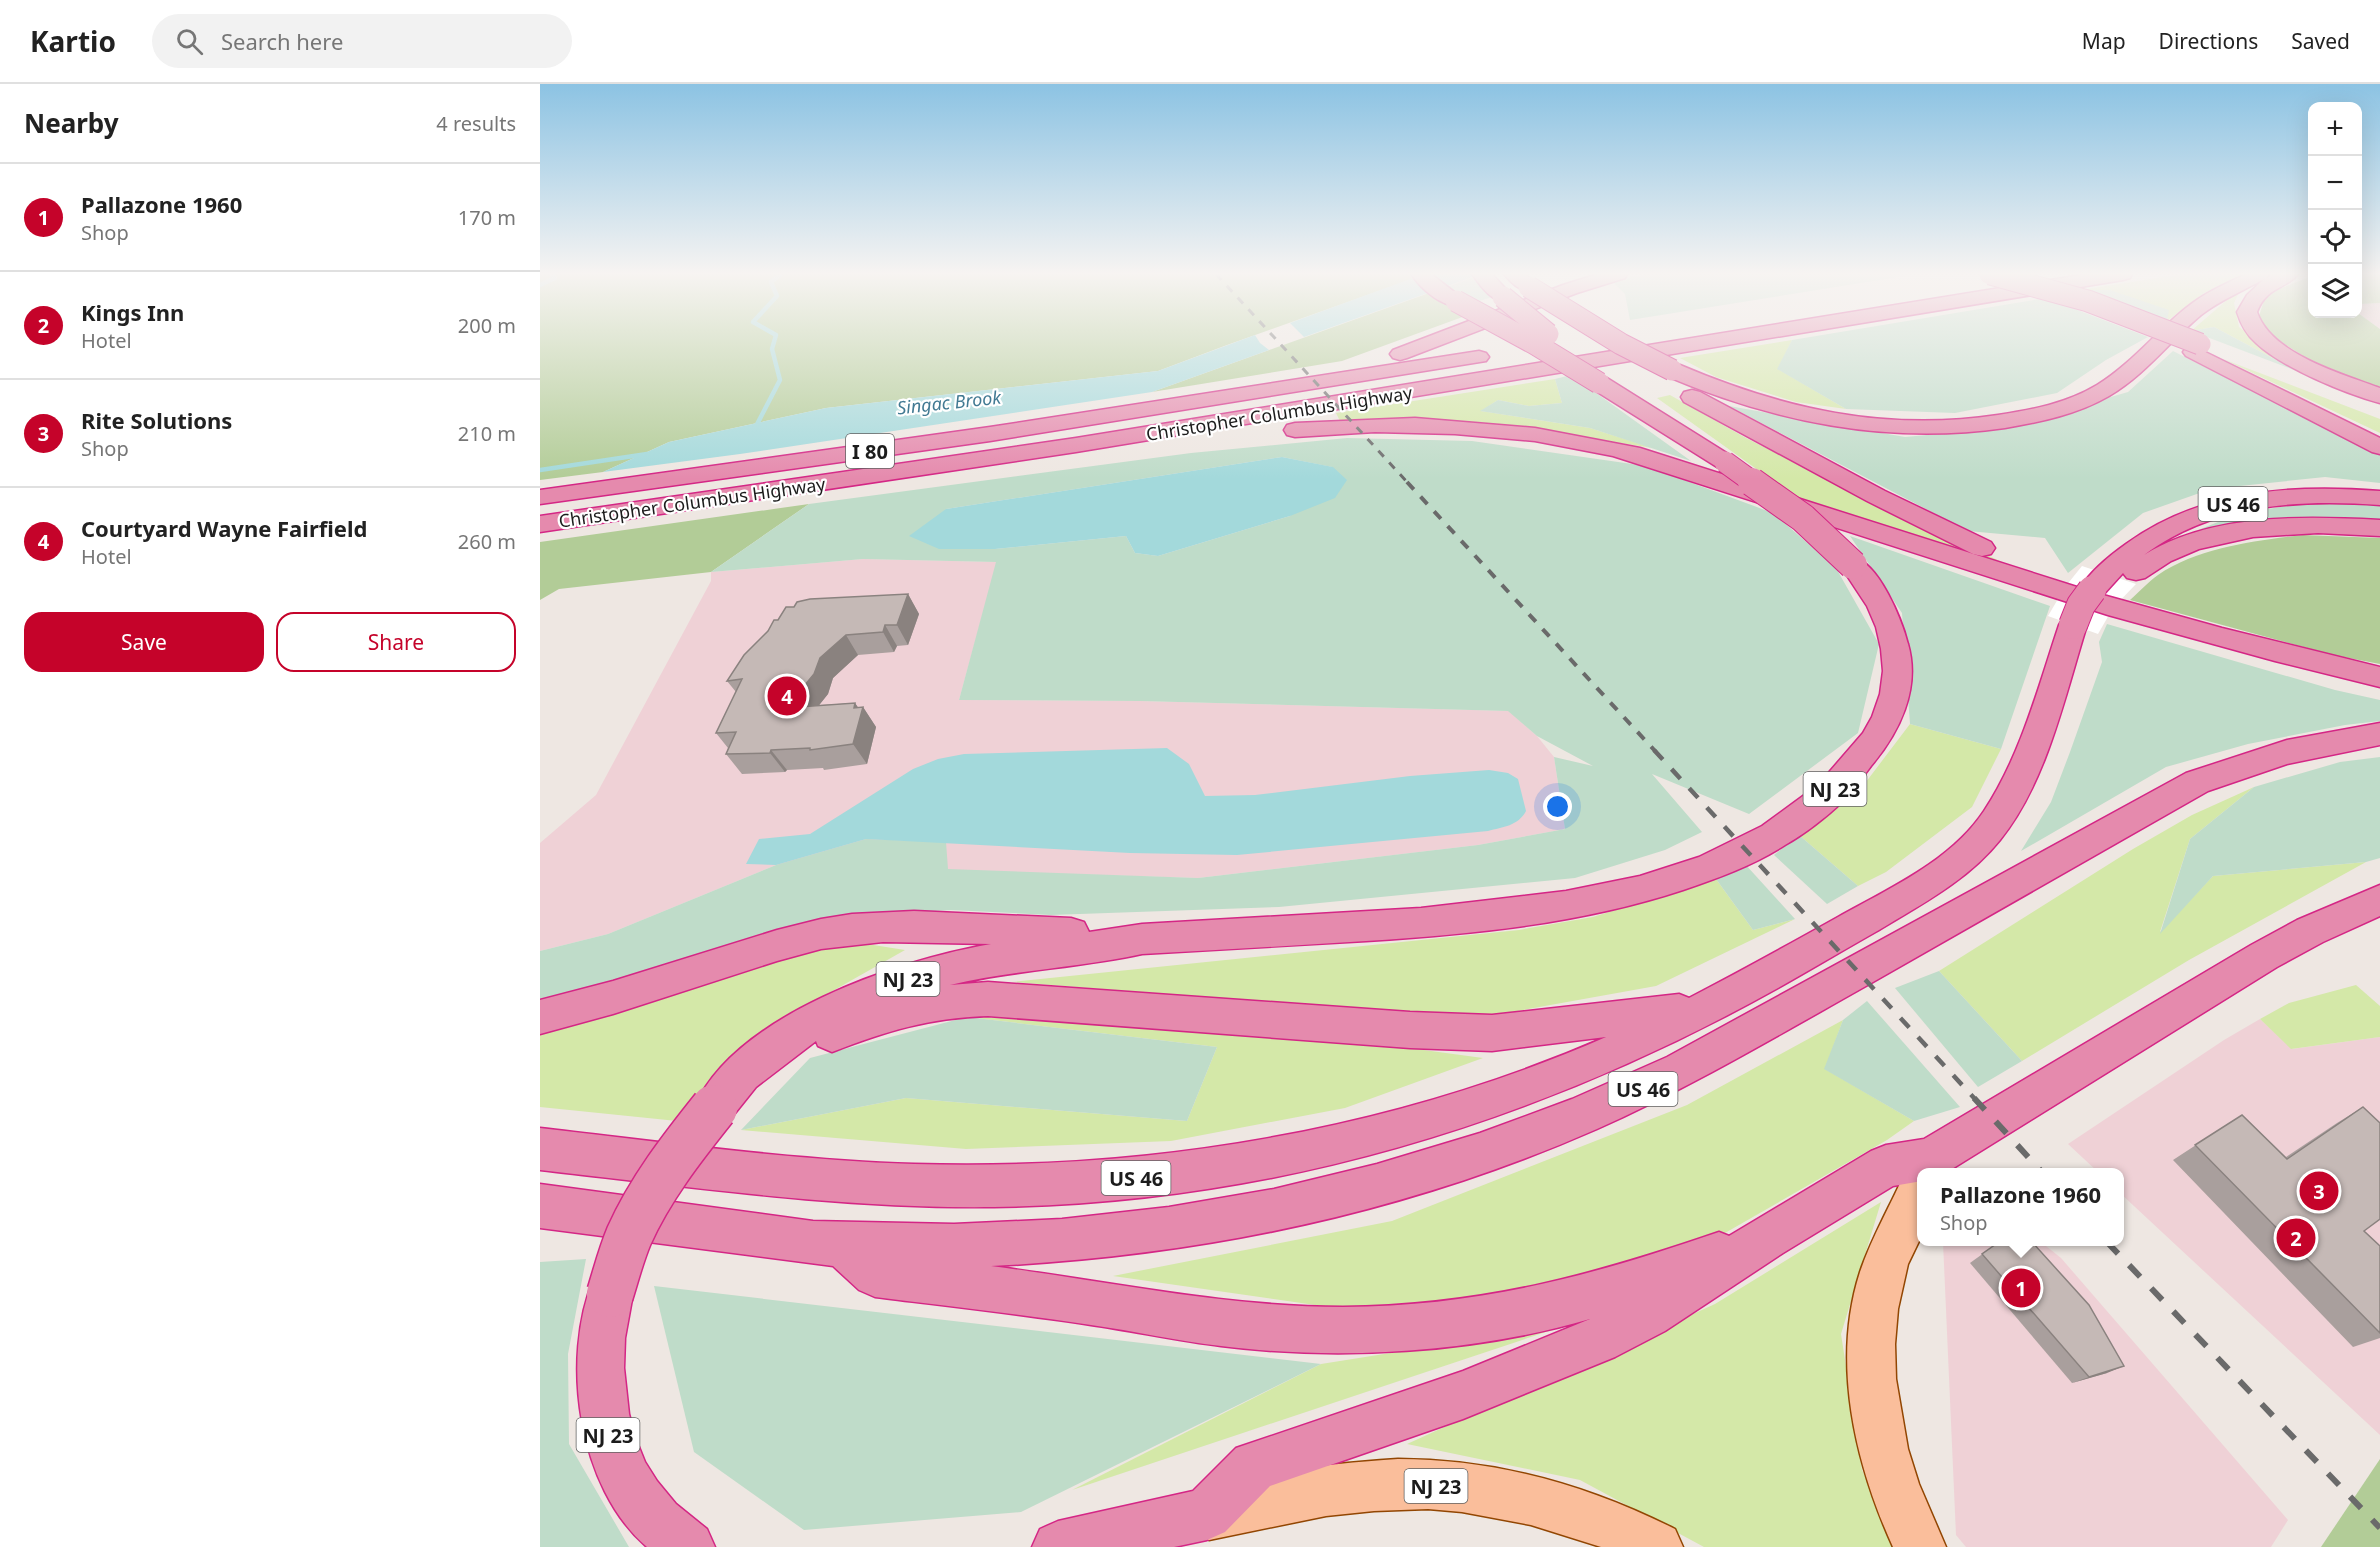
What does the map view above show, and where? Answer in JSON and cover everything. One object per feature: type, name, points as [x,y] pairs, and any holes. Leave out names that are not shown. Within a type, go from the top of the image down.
[{"type":"highway","points":[[1200,402],[1408,352],[1433,342]]},
{"type":"highway","points":[[1532,342],[1607,381]]},
{"type":"highway","points":[[1559,342],[1607,381]]},
{"type":"highway","name":"Christopher Columbus Highway","points":[[540,496],[809,460],[1200,402],[1570,342]]},
{"type":"highway","points":[[1606,342],[1662,372],[1758,433],[1948,532],[2156,618]]},
{"type":"highway","name":"Christopher Columbus Highway","points":[[540,524],[1220,423],[1709,342]]},
{"type":"highway","points":[[1662,372],[1756,403],[1838,422],[1925,428],[2004,422],[2070,406],[2104,390],[2128,372],[2160,342]]},
{"type":"highway","points":[[2182,342],[2380,412]]},
{"type":"highway","points":[[2267,342],[2289,356],[2380,396]]},
{"type":"highway","points":[[2197,348],[2380,447]]},
{"type":"highway","name":"NJ 23","points":[[689,1547],[654,1520],[625,1480],[608,1434],[601,1392],[601,1342],[610,1294],[632,1230],[650,1196],[689,1139],[737,1078],[773,1048],[806,1025],[875,991],[915,977],[976,962],[1047,951],[1112,946],[1142,939],[1453,921],[1540,912],[1608,898],[1665,882],[1736,856],[1770,837],[1825,799],[1851,773],[1866,753],[1888,715],[1899,670],[1890,624],[1880,601],[1854,565],[1803,518],[1607,381]]},
{"type":"highway","points":[[828,483],[1328,427],[1430,425],[1524,433],[1605,447],[1644,457],[2068,595],[2301,659],[2380,677]]},
{"type":"highway","name":"US 46","points":[[540,1149],[913,1185],[987,1186],[1139,1177],[1217,1167],[1369,1136],[1442,1116],[1551,1079],[1706,1008],[1919,889],[1948,869],[1994,824],[2022,774],[2081,605],[2107,581],[2139,545],[2168,527],[2199,513],[2235,503],[2305,495],[2380,498]]},
{"type":"highway","points":[[2107,581],[2170,552],[2233,533],[2315,526],[2380,528]]},
{"type":"highway","name":"US 46","points":[[540,1206],[842,1245],[967,1245],[1057,1242],[1144,1233],[1232,1220],[1400,1181],[1549,1131],[1681,1070],[2197,782],[2244,763],[2284,751],[2380,734]]},
{"type":"highway","points":[[1932,1168],[2264,956],[2310,931],[2380,900]]},
{"type":"highway","points":[[540,1017],[597,1002],[776,945],[819,934],[857,928],[932,926],[1116,934],[1142,939]]},
{"type":"highway","points":[[714,1108],[745,1089],[777,1064],[830,1035],[883,1014],[938,1001],[988,999],[1410,1030],[1492,1033],[1706,1008]]},
{"type":"highway","points":[[1207,1514],[1254,1466],[1463,1395],[1598,1340],[1649,1315],[1767,1237],[1886,1166],[1917,1171]]},
{"type":"highway","points":[[842,1245],[875,1274],[1091,1302],[1222,1323],[1341,1330],[1420,1326],[1520,1313],[1634,1284],[1767,1237]]},
{"type":"highway","name":"NJ 23","points":[[1058,1547],[1207,1514]]},
{"type":"main road","points":[[1917,1200],[1892,1247],[1882,1275],[1872,1340],[1874,1386],[1886,1457],[1920,1547]]},
{"type":"main road","name":"NJ 23","points":[[1207,1514],[1280,1498],[1341,1490],[1399,1484],[1464,1487],[1522,1498],[1583,1515],[1642,1538],[1657,1547]]},
{"type":"shaded area","points":[[863,559],[997,562],[959,700],[1140,701],[1509,711],[1537,736],[1554,757],[1565,829],[1478,845],[1198,878],[776,865],[608,934],[540,951],[540,843],[596,795],[711,581],[711,572]]},
{"type":"shaded area","points":[[2260,1019],[2292,1049],[2380,1037],[2380,1435],[2124,1197],[2124,1168],[2094,1168],[2068,1144],[2224,1040]]},
{"type":"shaded area","points":[[1943,1246],[2046,1246],[2061,1258],[2288,1520],[2271,1547],[1966,1547],[1956,1535]]},
{"type":"green space","points":[[540,342],[1235,342],[1158,371],[826,408],[669,442],[603,472],[540,480]]},
{"type":"green space","points":[[1291,342],[1393,342],[1342,361],[1152,392]]},
{"type":"green space","points":[[1778,342],[1791,342],[1778,369],[1846,409],[1796,402],[1716,377],[1680,358]]},
{"type":"green space","points":[[1791,342],[2138,342],[2106,360],[2057,393],[1955,413],[1846,409],[1777,369]]},
{"type":"green space","points":[[2221,342],[2243,342],[2299,372]]},
{"type":"green space","points":[[2243,342],[2259,342],[2299,372]]},
{"type":"green space","points":[[2282,342],[2380,342],[2380,389],[2308,359]]},
{"type":"green space","points":[[2173,351],[2380,455],[2380,483],[2325,477],[2211,489],[2143,513],[2068,573],[2045,538],[1968,531],[1729,406],[1905,437],[2004,428],[2128,392]]},
{"type":"green space","points":[[2223,359],[2380,419],[2380,433]]},
{"type":"green space","points":[[1571,375],[1691,461],[1590,428],[1480,411],[1498,400],[1529,406],[1562,403],[1555,379]]},
{"type":"green space","points":[[1555,379],[1562,403],[1529,406],[1498,400],[1481,411],[1590,428],[1653,448],[1497,424],[1414,419],[1340,421],[1336,413]]},
{"type":"green space","points":[[1670,395],[1746,438],[1868,499],[2019,570],[1800,500],[1657,398]]},
{"type":"green space","points":[[1347,438],[1472,441],[1646,466],[1773,513],[1836,568],[1879,644],[1858,733],[1749,814],[1652,774],[1702,832],[1665,850],[1575,878],[1279,907],[1051,915],[951,910],[850,916],[788,930],[559,996],[540,999],[540,951],[608,934],[776,865],[866,839],[946,842],[948,869],[1198,878],[1478,845],[1565,829],[1554,757],[1593,766],[1537,736],[1508,711],[1140,701],[959,700],[996,562],[863,559],[711,572],[809,504],[1191,453]],"holes":[[[1282,457],[1332,467],[1290,516],[1158,556],[1135,553],[1126,536],[995,549],[939,549],[946,509]]]},
{"type":"green space","points":[[809,504],[711,572],[559,589],[540,600],[540,542]]},
{"type":"green space","points":[[2298,504],[2380,506],[2380,522],[2261,522],[2198,530],[2238,514]]},
{"type":"green space","points":[[2303,535],[2380,538],[2380,664],[2333,655],[2130,600],[2158,575],[2192,558],[2228,547]]},
{"type":"green space","points":[[1850,536],[2050,606],[2001,749],[1910,724],[1902,613]]},
{"type":"green space","points":[[2107,624],[2335,690],[2380,700],[2380,721],[2345,725],[2248,744],[2166,767],[2021,851],[2051,802],[2070,752],[2102,662],[2099,642]]},
{"type":"green space","points":[[1910,724],[2001,749],[1972,807],[1886,872],[1858,886],[1799,835],[1849,798],[1866,782]]},
{"type":"green space","points":[[2380,757],[2380,858],[2366,862],[2213,876],[2160,934],[2190,839],[2254,787],[2340,762]]},
{"type":"green space","points":[[2254,787],[2190,839],[2160,932],[2213,876],[2366,862],[2189,960],[2022,1061],[1939,971],[2133,849],[2192,815]]},
{"type":"green space","points":[[1799,835],[1858,886],[1827,904],[1774,855]]},
{"type":"green space","points":[[1745,864],[1795,919],[1753,930],[1716,879]]},
{"type":"green space","points":[[1716,879],[1753,930],[1795,919],[1656,986],[1490,1016],[1359,1009],[1012,982],[1519,930],[1593,917]]},
{"type":"green space","points":[[848,941],[905,950],[792,1014],[742,1053],[677,1121],[540,1107],[540,1031]]},
{"type":"green space","points":[[1939,971],[2022,1061],[1978,1087],[1895,988]]},
{"type":"green space","points":[[2356,985],[2380,1006],[2380,1037],[2291,1049],[2260,1019],[2289,1003]]},
{"type":"green space","points":[[1867,1001],[1960,1107],[1914,1121],[1824,1069],[1843,1020]]},
{"type":"green space","points":[[967,1017],[1145,1021],[1379,1044],[1483,1058],[1345,1108],[1171,1141],[966,1149],[741,1130],[906,1098],[1187,1121],[1217,1047]]},
{"type":"green space","points":[[967,1017],[1217,1047],[1187,1121],[906,1098],[741,1130],[810,1058]]},
{"type":"green space","points":[[1843,1020],[1825,1069],[1914,1121],[1887,1140],[1725,1233],[1552,1293],[1336,1308],[1113,1276],[1392,1221],[1687,1105]]},
{"type":"green space","points":[[1881,1202],[1841,1334],[1862,1470],[1898,1547],[1704,1547],[1580,1480],[1407,1444],[1715,1304]]},
{"type":"green space","points":[[586,1259],[568,1354],[569,1444],[629,1547],[540,1547],[540,1262]]},
{"type":"green space","points":[[654,1286],[1321,1364],[1021,1512],[804,1530],[694,1452]]},
{"type":"green space","points":[[1567,1325],[1072,1490],[1321,1364]]},
{"type":"green space","points":[[2380,1459],[2380,1547],[2321,1547]]},
{"type":"water","name":"Singac Brook","points":[[1235,342],[1260,342],[1269,350],[1152,392],[740,454],[603,472],[669,442],[826,408],[1158,371]]},
{"type":"water","points":[[1282,457],[1333,467],[1347,480],[1335,498],[1290,516],[1158,556],[1135,553],[1126,536],[995,549],[939,549],[909,536],[946,509]]},
{"type":"water","points":[[1167,748],[1189,764],[1205,796],[1255,795],[1410,776],[1489,770],[1508,773],[1518,779],[1526,811],[1514,823],[1488,831],[1237,855],[1130,853],[866,839],[776,865],[746,864],[759,839],[810,834],[913,769],[938,759],[964,754]]},
{"type":"pier","points":[[2082,566],[2136,584],[2113,608],[2098,634],[2048,616],[2065,587]]},
{"type":"building","points":[[908,594],[897,625],[885,625],[883,632],[846,635],[820,658],[814,674],[786,708],[855,703],[854,708],[863,707],[853,744],[810,750],[810,748],[771,750],[770,753],[726,754],[736,732],[716,733],[742,679],[727,681],[744,655],[768,631],[774,620],[778,620],[786,607],[794,607],[797,602],[810,599]]},
{"type":"building","points":[[2363,1107],[2380,1123],[2380,1219],[2364,1231],[2380,1246],[2380,1333],[2195,1145],[2242,1115],[2287,1159]]},
{"type":"building","points":[[1993,1246],[2036,1246],[2089,1305],[2124,1366],[2089,1377],[1982,1254]]},
{"type":"waterway","points":[[754,430],[780,380],[772,349],[774,342]]},
{"type":"waterway","points":[[540,470],[647,454]]},
{"type":"railway","points":[[1279,342],[1408,483]]},
{"type":"railway","points":[[1407,482],[1656,752]]},
{"type":"railway","points":[[1654,750],[1975,1099]]},
{"type":"railway","points":[[1974,1098],[2038,1168]]},
{"type":"railway","points":[[2111,1246],[2380,1528]]},
{"type":"place","name":"Courtyard Wayne Fairfield","points":[[787,696]]},
{"type":"place","name":"Rite Solutions","points":[[2319,1191]]},
{"type":"place","name":"Kings Inn","points":[[2296,1238]]},
{"type":"place","name":"Pallazone 1960","points":[[2021,1288]]}]
